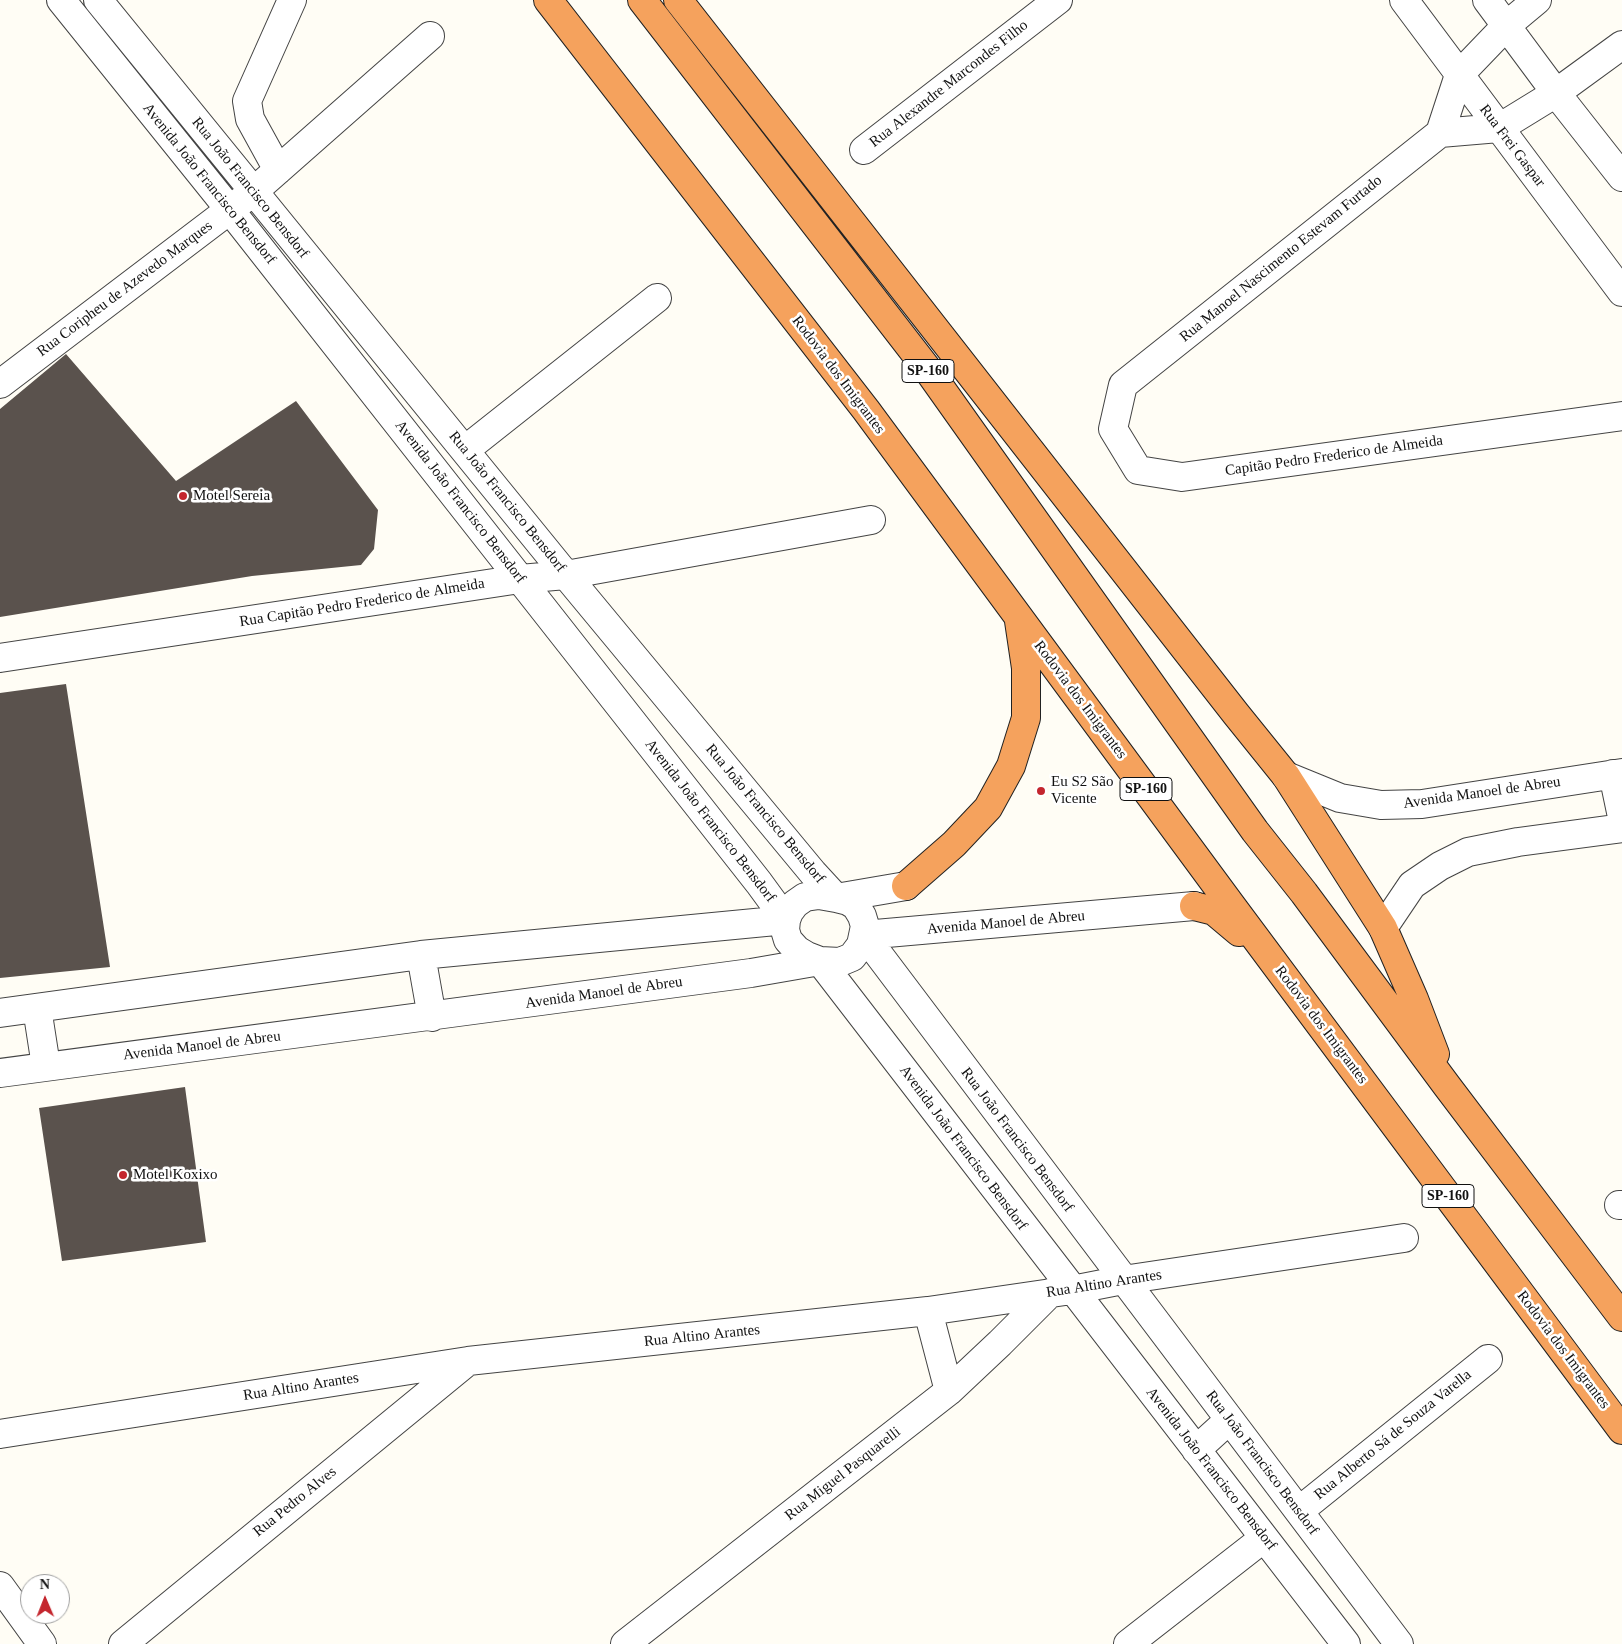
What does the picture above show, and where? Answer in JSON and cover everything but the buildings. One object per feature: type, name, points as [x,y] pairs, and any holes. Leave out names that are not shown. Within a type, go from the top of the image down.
[{"type":"highway","name":"Rodovia dos Imigrantes","points":[[548,0],[860,403],[1622,1430]]},
{"type":"highway","name":"SP-160","points":[[642,0],[925,366],[1255,831],[1304,893],[1622,1317]]},
{"type":"highway","points":[[678,0],[1286,776],[1383,928],[1414,999],[1447,1086]]},
{"type":"highway","points":[[906,886],[954,844],[988,808],[1011,766],[1026,718],[1026,668],[1019,617]]},
{"type":"highway","points":[[1194,906],[1214,911],[1273,962]]},
{"type":"street","name":"Avenida João Francisco Bensdorf","points":[[61,0],[230,210],[759,883],[786,920],[785,930],[788,940],[797,950],[820,961],[1061,1291],[1196,1450],[1346,1644]]},
{"type":"street","name":"Rua João Francisco Bensdorf","points":[[98,0],[566,575],[836,898],[848,901],[856,906],[865,926],[864,935],[895,978],[1399,1644]]},
{"type":"street","points":[[278,170],[250,119],[247,101],[292,0]]},
{"type":"street","name":"Rua Alexandre Marcondes Filho","points":[[864,150],[1058,0]]},
{"type":"street","name":"Rua Frei Gaspar","points":[[1404,0],[1622,292]]},
{"type":"street","points":[[1487,0],[1556,93],[1622,177]]},
{"type":"street","points":[[1537,0],[1507,25],[1459,75],[1440,133],[1499,128],[1556,93],[1622,45]]},
{"type":"street","name":"Rua Coripheu de Azevedo Marques","points":[[0,384],[253,192],[430,36]]},
{"type":"street","name":"Rua Manoel Nascimento Estevam Furtado","points":[[1123,385],[1440,133]]},
{"type":"street","points":[[465,450],[657,298]]},
{"type":"street","name":"Capitão Pedro Frederico de Almeida","points":[[1123,385],[1113,428],[1138,470],[1182,477],[1622,416]]},
{"type":"street","name":"Rua Capitão Pedro Frederico de Almeida","points":[[0,658],[520,579],[566,575],[871,520]]},
{"type":"street","points":[[1618,773],[1622,817]]},
{"type":"street","name":"Avenida Manoel de Abreu","points":[[1286,776],[1340,798],[1381,805],[1422,804],[1618,773]]},
{"type":"street","points":[[1383,928],[1412,885],[1440,866],[1468,852],[1518,842],[1622,828]]},
{"type":"street","points":[[0,1013],[421,955],[786,920],[795,904],[805,897],[819,895],[836,898],[906,886]]},
{"type":"street","name":"Avenida Manoel de Abreu","points":[[0,1073],[432,1017],[751,973],[820,961],[840,962],[852,957],[861,945],[864,935],[1194,906]]},
{"type":"street","points":[[895,978],[903,951],[914,941],[934,929]]},
{"type":"street","points":[[421,955],[432,1017]]},
{"type":"street","points":[[37,1008],[46,1066]]},
{"type":"street","name":"Rua Altino Arantes","points":[[0,1434],[468,1361],[928,1311],[1404,1238]]},
{"type":"street","name":"Rua Miguel Pasquarelli","points":[[625,1644],[949,1391],[1061,1291]]},
{"type":"street","points":[[928,1311],[949,1391]]},
{"type":"street","name":"Rua Alberto Sá de Souza Varella","points":[[1299,1511],[1488,1359]]},
{"type":"street","name":"Rua Pedro Alves","points":[[123,1644],[468,1361]]},
{"type":"street","points":[[1196,1450],[1229,1420]]},
{"type":"street","points":[[1128,1644],[1264,1538]]},
{"type":"street","points":[[0,1586],[42,1644]]},
{"type":"place","name":"Motel Sereia","points":[[183,496]]},
{"type":"place","name":"Eu S2 São Vicente","points":[[1041,791]]},
{"type":"place","name":"Motel Koxixo","points":[[123,1175]]}]
